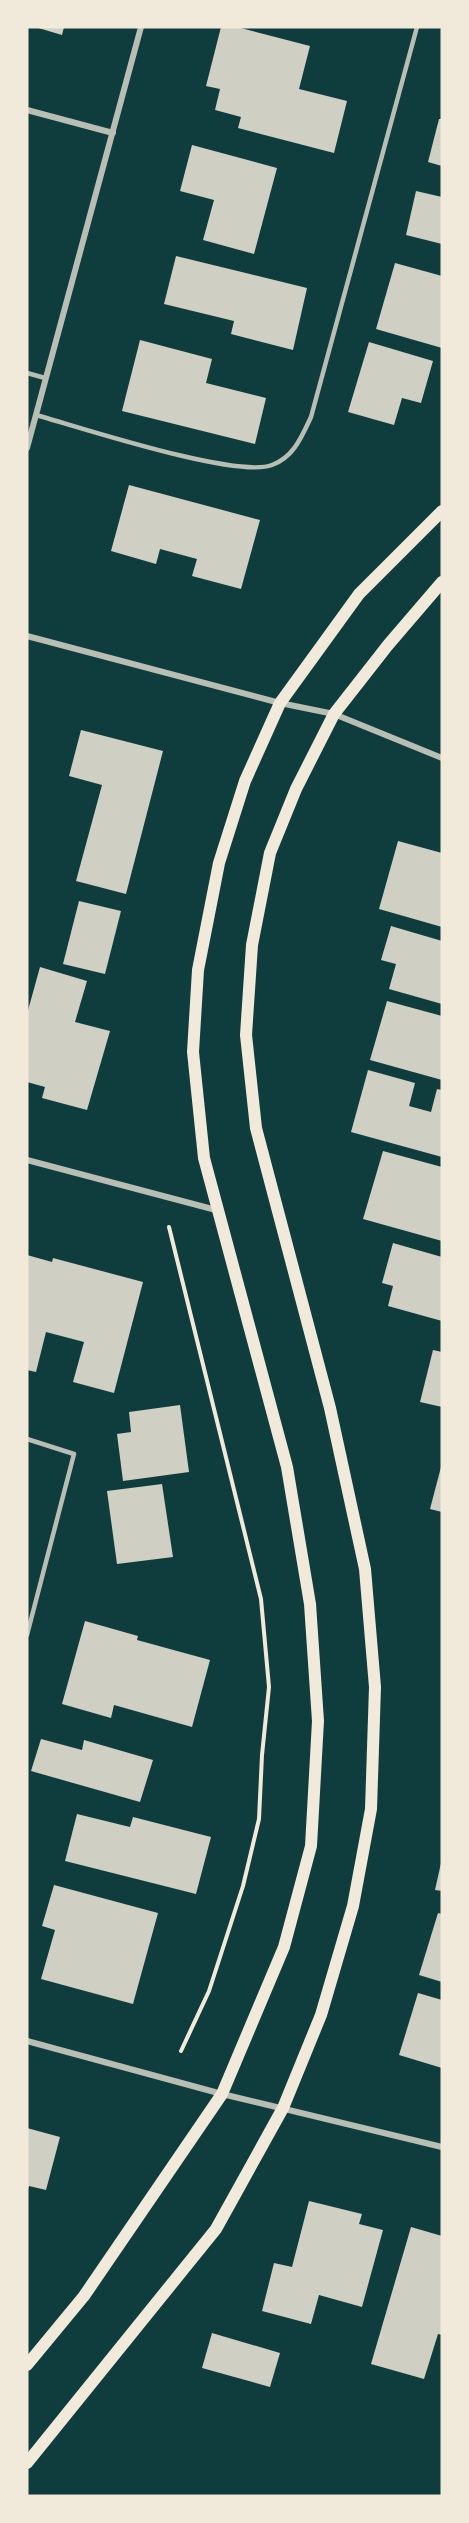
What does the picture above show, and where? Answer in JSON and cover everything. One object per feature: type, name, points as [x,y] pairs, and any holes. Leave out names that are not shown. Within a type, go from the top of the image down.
[{"type":"main road","points":[[27,2365],[84,2296],[222,2094],[284,1947],[311,1846],[318,1721],[310,1604],[286,1467],[204,1158],[193,1052],[198,970],[219,863],[244,781],[280,703],[359,594],[442,511]]},
{"type":"main road","points":[[27,2463],[216,2229],[283,2108],[321,2015],[353,1906],[371,1809],[375,1687],[365,1569],[330,1408],[256,1128],[246,1035],[252,945],[270,854],[296,789],[334,714],[388,645],[442,582]]},
{"type":"street","points":[[27,448],[141,27]]},
{"type":"street","points":[[27,110],[113,133]]},
{"type":"street","points":[[27,636],[280,703],[334,714],[442,758]]},
{"type":"street","points":[[27,1160],[216,1210]]},
{"type":"street","points":[[27,2041],[222,2094],[442,2147]]},
{"type":"lane","points":[[36,415],[214,464],[246,468],[272,465],[297,447],[311,417],[417,27]]},
{"type":"lane","points":[[27,374],[45,378]]},
{"type":"lane","points":[[27,1439],[74,1454],[27,1635]]},
{"type":"path","points":[[169,1227],[261,1599],[269,1687],[259,1819],[209,1991],[182,2052]]},
{"type":"building","points":[[35,27],[64,27],[62,35]]},
{"type":"building","points":[[221,27],[237,27],[310,46],[299,89],[347,101],[334,153],[238,128],[241,117],[215,110],[220,89],[206,86]]},
{"type":"building","points":[[439,119],[442,119],[442,166],[428,162]]},
{"type":"building","points":[[192,145],[277,168],[254,254],[203,240],[214,200],[180,191]]},
{"type":"building","points":[[416,191],[442,197],[442,244],[406,235]]},
{"type":"building","points":[[176,256],[307,288],[293,350],[231,334],[234,321],[164,304]]},
{"type":"building","points":[[395,263],[442,276],[442,348],[376,329]]},
{"type":"building","points":[[140,340],[212,359],[206,383],[266,398],[255,444],[122,411]]},
{"type":"building","points":[[369,342],[433,361],[421,403],[402,398],[394,425],[348,412]]},
{"type":"building","points":[[129,485],[260,520],[241,589],[192,576],[197,559],[160,549],[156,564],[111,551]]},
{"type":"building","points":[[81,730],[163,751],[126,894],[76,881],[102,785],[69,776]]},
{"type":"building","points":[[398,841],[442,853],[442,927],[379,909]]},
{"type":"building","points":[[79,901],[121,911],[105,974],[63,964]]},
{"type":"building","points":[[391,926],[442,941],[442,1004],[389,989],[396,964],[381,960]]},
{"type":"building","points":[[40,967],[87,981],[75,1022],[110,1031],[87,1110],[42,1098],[45,1087],[27,1082],[27,1014]]},
{"type":"building","points":[[387,1001],[442,1016],[442,1080],[370,1060]]},
{"type":"building","points":[[368,1070],[415,1083],[409,1106],[431,1112],[437,1089],[442,1090],[442,1157],[351,1132]]},
{"type":"building","points":[[383,1151],[442,1167],[442,1241],[363,1219]]},
{"type":"building","points":[[393,1243],[442,1257],[442,1321],[388,1306],[393,1286],[382,1283]]},
{"type":"building","points":[[27,1255],[52,1262],[53,1258],[143,1282],[114,1393],[73,1382],[84,1342],[46,1332],[36,1372],[27,1370]]},
{"type":"building","points":[[433,1350],[442,1352],[442,1407],[420,1402]]},
{"type":"building","points":[[180,1405],[189,1472],[123,1481],[117,1434],[131,1432],[129,1412]]},
{"type":"building","points":[[442,1467],[442,1512],[430,1509]]},
{"type":"building","points":[[162,1484],[173,1557],[117,1564],[107,1491]]},
{"type":"building","points":[[85,1621],[138,1636],[137,1640],[210,1660],[192,1727],[114,1705],[111,1718],[62,1704]]},
{"type":"building","points":[[41,1739],[82,1750],[84,1740],[153,1760],[140,1802],[31,1771]]},
{"type":"building","points":[[77,1814],[130,1827],[133,1817],[211,1837],[196,1894],[65,1861]]},
{"type":"building","points":[[442,1863],[442,1891],[435,1890]]},
{"type":"building","points":[[54,1885],[158,1913],[133,2004],[41,1979],[55,1930],[42,1926]]},
{"type":"building","points":[[438,1913],[442,1914],[442,1982],[419,1975]]},
{"type":"building","points":[[418,1993],[442,2000],[442,2068],[399,2055]]},
{"type":"building","points":[[27,2128],[60,2137],[46,2190],[29,2186],[27,2192]]},
{"type":"building","points":[[309,2201],[362,2214],[359,2224],[383,2230],[362,2307],[319,2295],[311,2324],[262,2311],[274,2263],[292,2267]]},
{"type":"building","points":[[411,2227],[442,2236],[442,2335],[438,2334],[424,2379],[371,2364]]},
{"type":"building","points":[[212,2333],[280,2353],[270,2387],[202,2368]]}]
